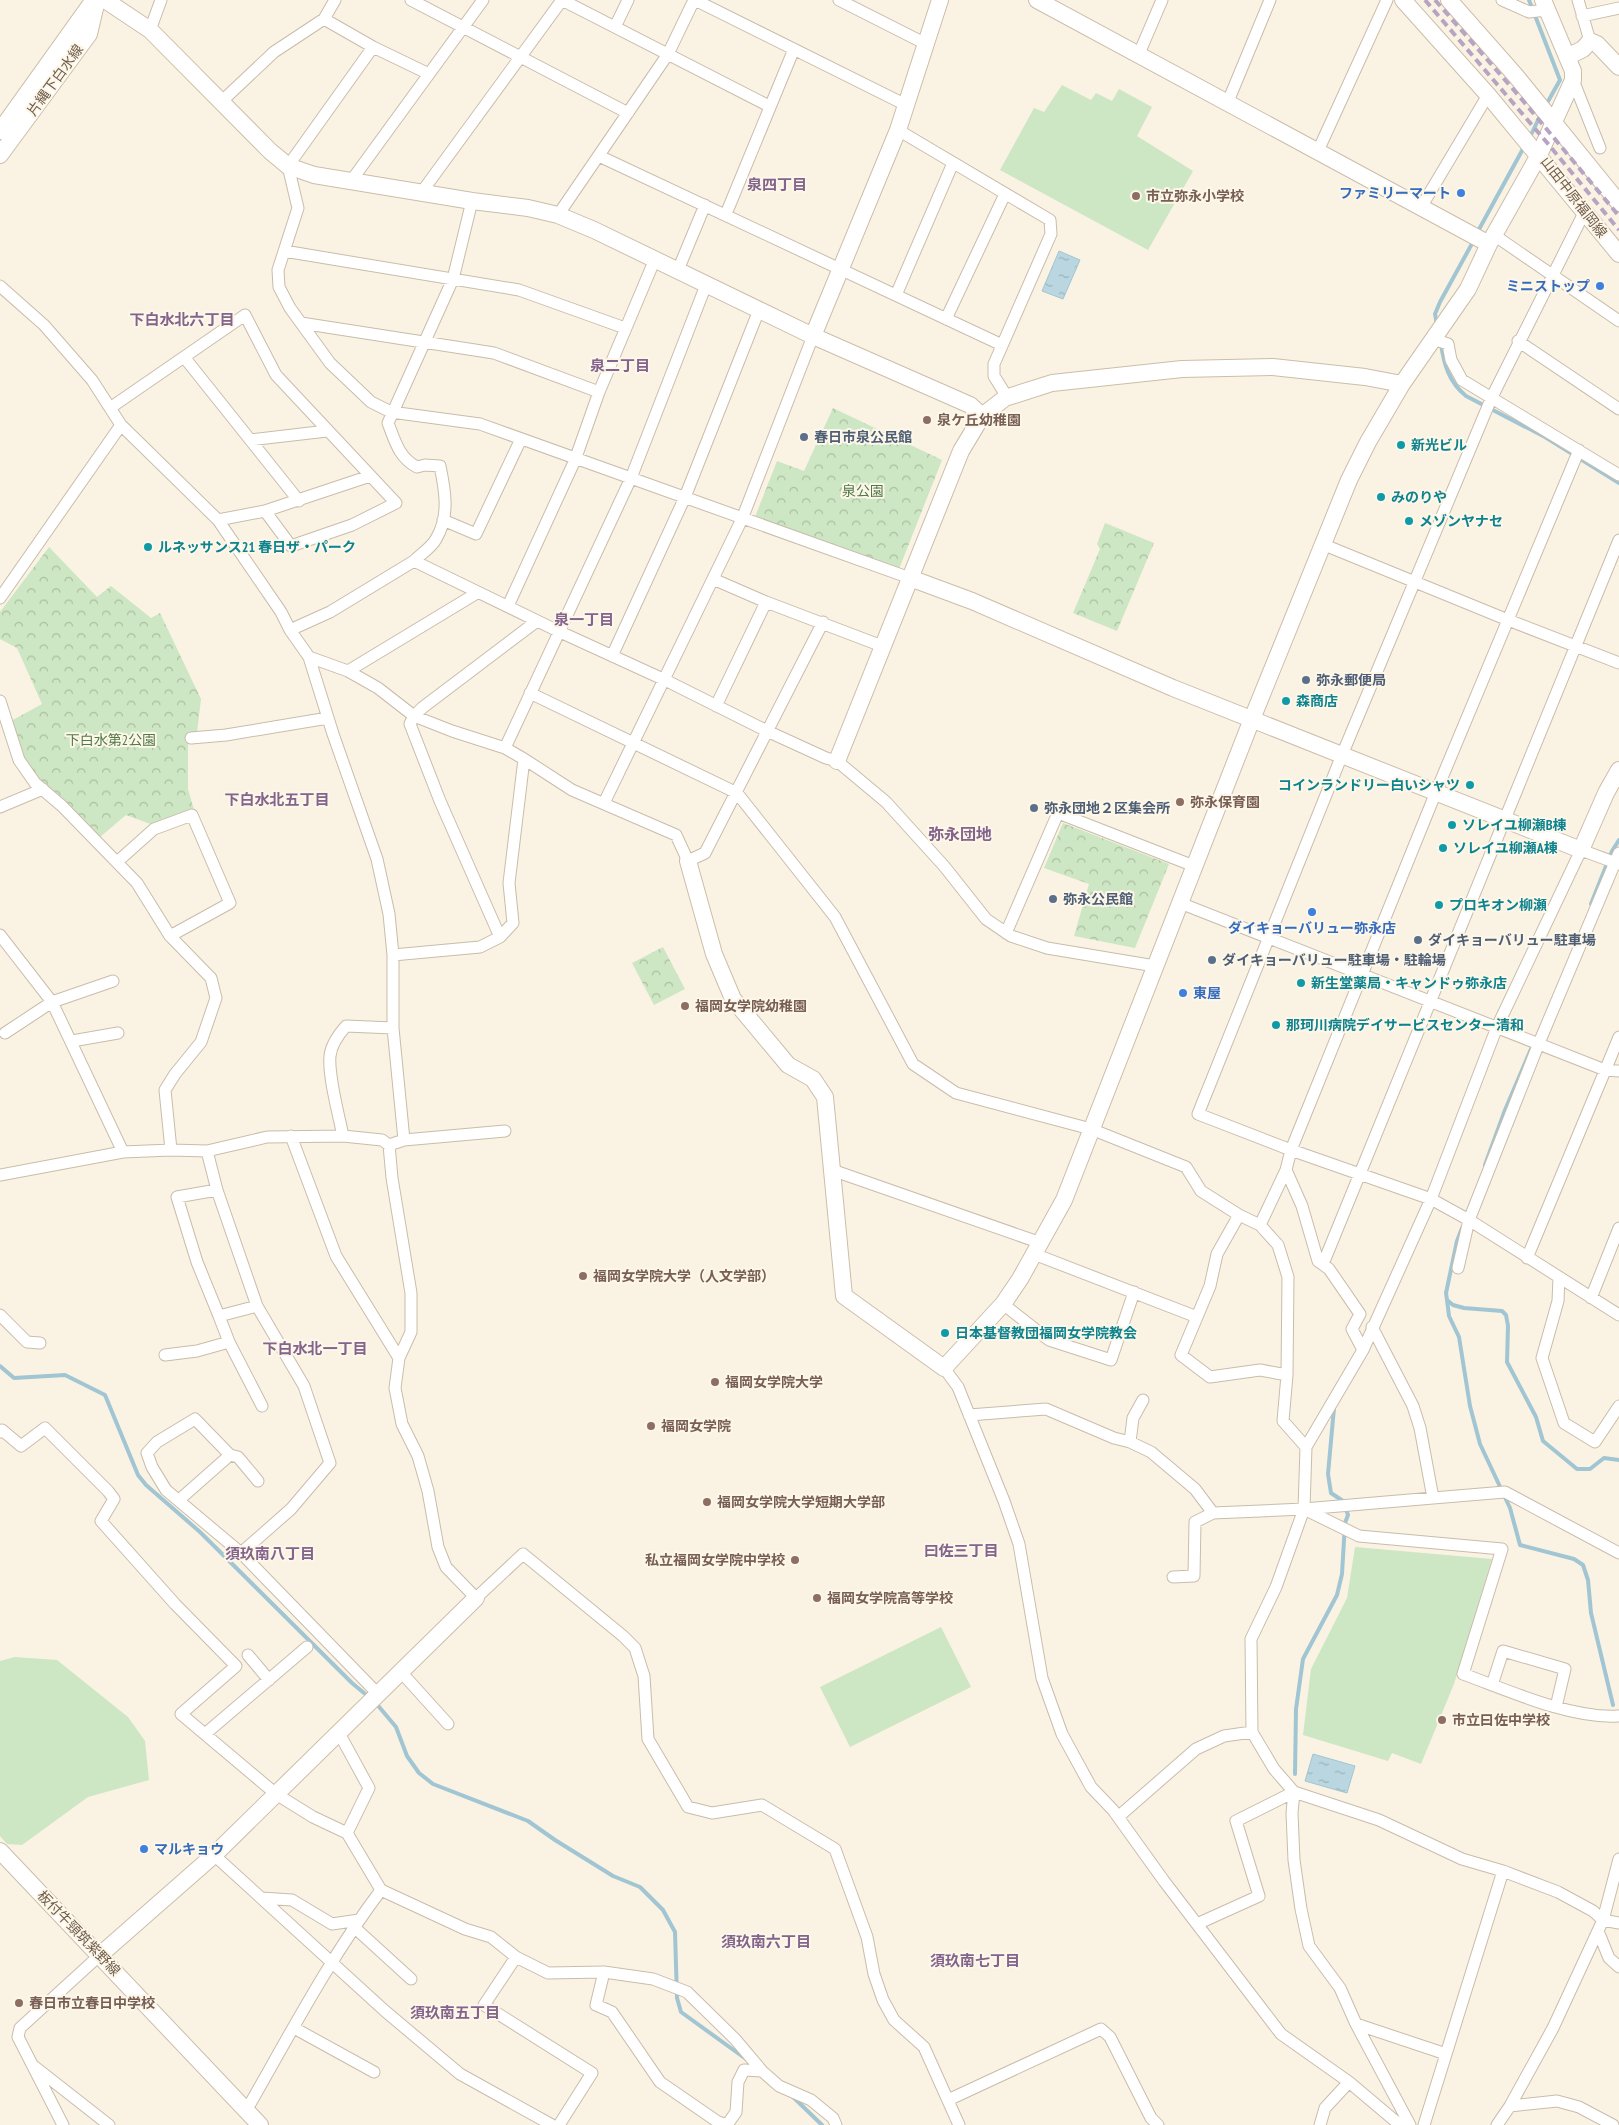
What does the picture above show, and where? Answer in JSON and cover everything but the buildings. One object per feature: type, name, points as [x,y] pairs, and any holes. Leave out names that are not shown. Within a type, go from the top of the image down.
[{"type":"street","name":"片縄下白水線","points":[[0,131],[95,0]]},
{"type":"street","name":"片縄下白水線","points":[[0,155],[89,34],[95,0]]},
{"type":"street","points":[[105,0],[150,30],[270,151],[288,166],[314,176],[528,208],[558,215],[656,259],[813,336],[970,406],[982,416]]},
{"type":"street","points":[[150,30],[161,0]]},
{"type":"street","points":[[221,102],[274,52],[324,19],[335,0]]},
{"type":"street","points":[[411,0],[628,113]]},
{"type":"street","points":[[350,181],[483,0]]},
{"type":"street","points":[[421,193],[562,0],[769,106]]},
{"type":"street","points":[[615,27],[628,0]]},
{"type":"street","points":[[558,215],[668,54],[694,0],[906,105]]},
{"type":"street","points":[[839,0],[926,44]]},
{"type":"street","points":[[604,802],[742,519],[813,336],[898,130],[940,0]]},
{"type":"street","points":[[1138,56],[1162,0]]},
{"type":"street","points":[[1227,104],[1270,0]]},
{"type":"street","points":[[1317,153],[1387,0]]},
{"type":"street","points":[[944,1368],[1002,1304],[1064,1200],[1322,544],[1368,442],[1402,384],[1440,341],[1443,325],[1468,289],[1483,238],[1531,145],[1403,0]]},
{"type":"street","points":[[1448,0],[1535,100],[1619,203]]},
{"type":"street","points":[[1502,0],[1529,12],[1544,5],[1573,71],[1573,80],[1600,148]]},
{"type":"street","points":[[1578,0],[1590,41],[1597,44],[1619,67]]},
{"type":"street","points":[[1046,2],[1138,56],[1420,209],[1483,238],[1552,276],[1619,320]]},
{"type":"street","points":[[1582,16],[1619,8]]},
{"type":"street","points":[[324,19],[373,47],[430,74]]},
{"type":"street","points":[[1567,57],[1583,49],[1590,41]]},
{"type":"street","points":[[373,47],[288,166],[298,208],[278,270],[279,287],[301,323],[330,363],[371,402],[391,412],[480,424],[575,460],[685,497],[910,578],[972,601],[1173,688],[1581,850],[1600,857],[1618,860],[1464,1218],[1458,1268]]},
{"type":"street","points":[[726,214],[794,49]]},
{"type":"street","name":"山田中原福岡線","points":[[1573,80],[1550,119],[1531,145],[1619,254]]},
{"type":"street","points":[[1420,209],[1488,95]]},
{"type":"street","points":[[898,130],[1050,220],[1051,234],[994,364],[994,376],[1007,397]]},
{"type":"street","points":[[599,156],[1002,345]]},
{"type":"street","points":[[896,295],[953,163]]},
{"type":"street","points":[[946,319],[1005,194]]},
{"type":"street","points":[[290,630],[330,612],[414,561],[436,540],[443,520],[446,495],[440,466],[425,465],[417,467],[407,462],[399,451],[388,423],[391,412],[452,279],[472,201]]},
{"type":"street","points":[[678,270],[706,205]]},
{"type":"street","points":[[1584,211],[1491,398],[1342,754],[1198,1114],[1291,1150],[1431,1199],[1619,1315]]},
{"type":"street","points":[[284,251],[519,290],[625,328]]},
{"type":"street","points":[[508,606],[575,460],[599,392],[656,259]]},
{"type":"street","points":[[505,748],[631,478],[706,285]]},
{"type":"street","points":[[0,286],[44,325],[92,380],[121,425],[218,520],[281,612],[290,630],[308,657],[377,859],[389,914],[393,955],[393,1028],[404,1140]]},
{"type":"street","points":[[612,656],[685,497],[759,310]]},
{"type":"street","points":[[110,408],[245,315],[276,375],[396,504],[352,525],[291,546],[265,511]]},
{"type":"street","points":[[301,323],[494,353],[599,392]]},
{"type":"street","points":[[1440,341],[1462,380],[1619,475]]},
{"type":"street","points":[[1518,341],[1619,408]]},
{"type":"street","points":[[184,357],[299,501]]},
{"type":"street","points":[[837,761],[962,450],[982,416],[1007,397],[1052,384],[1182,369],[1273,368],[1365,377],[1402,384]]},
{"type":"street","points":[[0,598],[121,425]]},
{"type":"street","points":[[250,440],[327,431]]},
{"type":"street","points":[[443,520],[476,534],[520,438]]},
{"type":"street","points":[[1260,1225],[1286,1170],[1291,1150],[1436,792],[1579,450]]},
{"type":"street","points":[[218,520],[265,511],[370,476]]},
{"type":"street","points":[[1323,1264],[1619,540]]},
{"type":"street","points":[[1322,544],[1619,663]]},
{"type":"street","points":[[414,561],[558,632],[665,680],[767,731],[826,758],[837,761],[886,802],[939,860],[986,920],[1006,933],[1048,948],[1155,966]]},
{"type":"street","points":[[713,578],[766,602],[882,646]]},
{"type":"street","points":[[348,671],[477,593]]},
{"type":"street","points":[[716,706],[766,602]]},
{"type":"street","points":[[500,937],[440,801],[410,724],[414,716],[537,621]]},
{"type":"street","points":[[688,861],[705,854],[822,622]]},
{"type":"street","points":[[308,657],[348,671],[378,688],[414,716],[452,731],[505,748],[572,790],[604,802],[676,835],[688,861],[714,954],[733,999],[788,1065],[813,1079],[825,1097],[844,1296],[944,1368],[958,1387],[1004,1501],[1019,1544],[1042,1678],[1062,1734],[1091,1788],[1118,1817],[1281,2034],[1349,2082],[1400,2125]]},
{"type":"street","points":[[530,693],[737,793],[835,917],[912,1064],[956,1093],[1091,1129],[1186,1168],[1201,1190],[1239,1215],[1260,1225],[1278,1245],[1288,1277],[1287,1375],[1283,1421],[1306,1447]]},
{"type":"street","points":[[0,701],[19,760],[35,783],[62,806],[137,883],[170,936],[212,978],[216,998],[201,1042],[175,1074],[165,1090],[171,1150]]},
{"type":"street","points":[[191,738],[226,735],[328,718]]},
{"type":"street","points":[[393,955],[480,947],[500,937],[514,923],[509,883],[524,759]]},
{"type":"street","points":[[1619,770],[1606,793],[1497,1027],[1431,1199],[1363,1350],[1306,1447],[1304,1509],[1276,1587],[1251,1639],[1252,1732],[1274,1769],[1294,1792],[1379,1820],[1462,1859],[1503,1871],[1558,1892],[1593,1911],[1603,1920],[1619,1923]]},
{"type":"street","points":[[0,807],[43,790]]},
{"type":"street","points":[[1006,933],[1058,812],[1194,866]]},
{"type":"street","points":[[117,862],[154,829],[192,815],[230,903],[170,936]]},
{"type":"street","points":[[1180,903],[1363,973],[1605,1070],[1619,1071]]},
{"type":"street","points":[[0,935],[52,1002],[123,1152]]},
{"type":"street","points":[[5,1033],[52,1002],[113,981]]},
{"type":"street","points":[[343,1136],[334,1090],[330,1056],[338,1035],[346,1026],[393,1028]]},
{"type":"street","points":[[72,1042],[118,1033]]},
{"type":"street","points":[[1527,1258],[1619,1036]]},
{"type":"street","points":[[389,1145],[404,1140],[505,1131]]},
{"type":"street","points":[[291,1136],[336,1256],[399,1358]]},
{"type":"street","points":[[0,1175],[123,1152],[207,1151],[267,1137],[343,1136],[382,1140],[389,1145],[392,1178],[411,1293],[411,1332],[399,1358],[394,1388],[402,1424],[418,1456],[428,1491],[438,1547],[446,1567],[476,1598]]},
{"type":"street","points":[[207,1151],[217,1190],[257,1306],[304,1386],[330,1463],[291,1510],[241,1553]]},
{"type":"street","points":[[832,1170],[1037,1248],[1134,1292],[1198,1317]]},
{"type":"street","points":[[1286,1170],[1302,1206],[1318,1261],[1329,1269],[1360,1314],[1352,1329],[1363,1350]]},
{"type":"street","points":[[217,1190],[177,1197],[197,1262],[229,1342],[262,1406]]},
{"type":"street","points":[[1239,1215],[1217,1254],[1210,1286],[1181,1355],[1210,1376],[1260,1370],[1287,1375]]},
{"type":"street","points":[[1591,1298],[1619,1228]]},
{"type":"street","points":[[1559,1278],[1558,1301],[1542,1358],[1564,1423],[1595,1442],[1619,1406]]},
{"type":"street","points":[[1002,1304],[1049,1340],[1111,1360],[1134,1292]]},
{"type":"street","points":[[219,1316],[257,1306]]},
{"type":"street","points":[[0,1315],[26,1342],[40,1343]]},
{"type":"street","points":[[1372,1327],[1413,1406],[1420,1428],[1433,1498]]},
{"type":"street","points":[[165,1355],[197,1351],[229,1342]]},
{"type":"street","points":[[1130,1442],[1133,1418],[1143,1400]]},
{"type":"street","points":[[969,1415],[1046,1409],[1114,1438],[1130,1442],[1151,1452],[1195,1490],[1213,1513]]},
{"type":"street","points":[[258,1481],[238,1457],[230,1455],[195,1419],[157,1442],[147,1453],[152,1467],[166,1490],[241,1553],[378,1694]]},
{"type":"street","points":[[0,1432],[2,1430],[21,1446],[45,1428],[108,1491],[114,1499],[101,1520],[175,1604],[236,1666],[181,1714],[276,1794],[313,1817],[347,1833],[381,1890],[465,1930],[492,1937],[516,1957],[548,1973],[604,1972],[653,1979],[687,1992],[778,2086],[811,2100],[833,2118],[836,2125]]},
{"type":"street","points":[[179,1500],[230,1455]]},
{"type":"street","points":[[1173,1577],[1194,1576],[1195,1522],[1213,1513],[1304,1509],[1502,1492],[1619,1553]]},
{"type":"street","points":[[1304,1509],[1359,1536],[1502,1549],[1462,1674],[1556,1707],[1604,1717],[1619,1718]]},
{"type":"street","points":[[63,2125],[18,2037],[20,2028],[214,1855],[523,1554],[635,1648],[644,1676],[648,1739],[688,1807],[712,1813],[762,1806],[835,1849],[867,1937],[874,1974],[883,2000],[894,2020],[924,2047],[959,2125]]},
{"type":"street","points":[[205,1734],[307,1647]]},
{"type":"street","points":[[1492,1685],[1503,1652],[1565,1669],[1556,1707]]},
{"type":"street","points":[[248,1655],[269,1680]]},
{"type":"street","points":[[401,1672],[448,1724]]},
{"type":"street","points":[[1118,1817],[1196,1749],[1224,1736],[1252,1732]]},
{"type":"street","points":[[339,1733],[369,1788],[347,1833]]},
{"type":"street","points":[[1197,1924],[1259,1896],[1236,1822],[1294,1792]]},
{"type":"street","points":[[1294,1792],[1292,1813],[1294,1860],[1301,1909],[1310,1946],[1340,1988],[1356,2024],[1410,2125]]},
{"type":"street","name":"板付牛頸筑紫野線","points":[[0,1851],[260,2125]]},
{"type":"street","points":[[214,1855],[460,2074],[552,2125]]},
{"type":"street","points":[[1497,2125],[1510,2106],[1553,2028],[1598,1931],[1603,1920],[1619,1859]]},
{"type":"street","points":[[1424,2125],[1503,1871]]},
{"type":"street","points":[[246,2111],[332,1962],[356,1923],[381,1890]]},
{"type":"street","points":[[261,1898],[292,1900],[332,1924],[356,1923],[411,1980]]},
{"type":"street","points":[[1598,1931],[1609,1958],[1619,1967]]},
{"type":"street","points":[[516,1957],[484,2004],[592,2073],[559,2125]]},
{"type":"street","points":[[604,1972],[596,2004],[612,2012],[660,2082],[718,2122],[727,2125],[736,2112],[738,2082],[744,2070],[762,2070]]},
{"type":"street","points":[[1356,2024],[1446,2054]]},
{"type":"street","points":[[294,2028],[374,2072]]},
{"type":"street","points":[[948,2100],[1101,2029],[1110,2036],[1151,2118],[1158,2125]]},
{"type":"street","points":[[34,2066],[109,2125]]},
{"type":"street","points":[[1320,2125],[1325,2108],[1349,2082]]},
{"type":"street","points":[[1510,2106],[1557,2101],[1579,2107],[1613,2125]]},
{"type":"green space","points":[[1062,85],[1091,100],[1096,93],[1112,101],[1119,89],[1152,107],[1137,136],[1193,171],[1148,250],[1000,170],[1034,108],[1044,112]]},
{"type":"green space","name":"泉公園","points":[[833,408],[942,460],[899,569],[755,517],[777,461],[804,471]]},
{"type":"green space","points":[[1105,523],[1154,543],[1117,631],[1073,613],[1100,549],[1097,544]]},
{"type":"green space","name":"下白水第2公園","points":[[49,547],[97,597],[111,586],[151,618],[160,613],[201,699],[196,742],[188,744],[188,789],[194,810],[153,825],[126,815],[100,837],[40,780],[23,759],[11,721],[42,704],[17,648],[0,639],[0,612]]},
{"type":"green space","points":[[1063,823],[1169,864],[1135,948],[1074,936],[1089,884],[1044,868]]},
{"type":"green space","points":[[663,947],[685,989],[654,1005],[632,963]]},
{"type":"green space","points":[[1355,1547],[1492,1559],[1454,1684],[1421,1764],[1392,1753],[1388,1761],[1303,1735],[1311,1669],[1347,1598]]},
{"type":"green space","points":[[941,1627],[971,1687],[850,1747],[820,1687]]},
{"type":"green space","points":[[15,1657],[57,1660],[128,1717],[145,1741],[149,1780],[88,1797],[22,1845],[7,1844],[0,1836],[0,1661]]},
{"type":"water","points":[[1059,251],[1080,260],[1063,299],[1042,291]]},
{"type":"water","points":[[1313,1754],[1355,1766],[1347,1793],[1305,1781]]},
{"type":"waterway","points":[[1529,0],[1560,80],[1546,105]]},
{"type":"waterway","points":[[1529,139],[1541,114]]},
{"type":"waterway","points":[[1477,233],[1524,147]]},
{"type":"waterway","points":[[1437,325],[1435,314],[1440,302],[1474,240]]},
{"type":"waterway","points":[[1441,344],[1448,373],[1455,385],[1466,396],[1545,437],[1619,483]]},
{"type":"waterway","points":[[1591,904],[1612,851],[1619,840]]},
{"type":"waterway","points":[[1485,1165],[1505,1110],[1531,1049]]},
{"type":"waterway","points":[[1462,1228],[1457,1241],[1446,1293],[1447,1300],[1453,1305],[1464,1308],[1502,1311],[1506,1315],[1508,1326],[1507,1362],[1536,1417],[1543,1441],[1577,1469],[1590,1469],[1604,1458],[1619,1460]]},
{"type":"waterway","points":[[1447,1300],[1449,1316],[1459,1337],[1470,1406],[1480,1444],[1510,1508],[1520,1545],[1574,1559],[1583,1565],[1588,1580],[1591,1613],[1613,1705]]},
{"type":"waterway","points":[[0,1366],[14,1378],[65,1375],[105,1395],[138,1475],[146,1485],[200,1532],[352,1683],[370,1698]]},
{"type":"waterway","points":[[1295,1774],[1296,1709],[1303,1659],[1337,1595],[1342,1574],[1345,1523],[1348,1515],[1343,1501],[1331,1493],[1328,1474],[1334,1408]]},
{"type":"waterway","points":[[375,1702],[396,1727],[407,1756],[419,1773],[433,1784],[528,1821],[613,1876],[640,1887],[663,1910],[675,1932],[677,1998],[681,2012],[746,2059]]},
{"type":"waterway","points":[[793,2097],[822,2125]]},
{"type":"railway","points":[[1425,0],[1619,230]]},
{"type":"railway","points":[[1435,0],[1519,96],[1619,216]]},
{"type":"place","name":"ファミリーマート","points":[[1461,193]]},
{"type":"place","name":"市立弥永小学校","points":[[1136,196]]},
{"type":"place","name":"ミニストップ","points":[[1600,286]]},
{"type":"place","name":"泉ケ丘幼稚園","points":[[927,420]]},
{"type":"place","name":"春日市泉公民館","points":[[804,437]]},
{"type":"place","name":"新光ビル","points":[[1401,445]]},
{"type":"place","name":"みのりや","points":[[1381,497]]},
{"type":"place","name":"メゾンヤナセ","points":[[1409,521]]},
{"type":"place","name":"ルネッサンス21 春日ザ・パーク","points":[[148,547]]},
{"type":"place","name":"弥永郵便局","points":[[1306,680]]},
{"type":"place","name":"森商店","points":[[1286,701]]},
{"type":"place","name":"コインランドリー白いシャツ","points":[[1470,785]]},
{"type":"place","name":"弥永保育園","points":[[1180,802]]},
{"type":"place","name":"弥永団地２区集会所","points":[[1034,808]]},
{"type":"place","name":"ソレイユ柳瀬B棟","points":[[1452,825]]},
{"type":"place","name":"ソレイユ柳瀬A棟","points":[[1443,848]]},
{"type":"place","name":"弥永公民館","points":[[1053,899]]},
{"type":"place","name":"プロキオン柳瀬","points":[[1439,905]]},
{"type":"place","name":"ダイキョーバリュー弥永店","points":[[1312,912]]},
{"type":"place","name":"ダイキョーバリュー駐車場","points":[[1418,940]]},
{"type":"place","name":"ダイキョーバリュー駐車場・駐輪場","points":[[1212,960]]},
{"type":"place","name":"新生堂薬局・キャンドゥ弥永店","points":[[1301,983]]},
{"type":"place","name":"東屋","points":[[1183,993]]},
{"type":"place","name":"福岡女学院幼稚園","points":[[685,1006]]},
{"type":"place","name":"那珂川病院デイサービスセンター清和","points":[[1276,1025]]},
{"type":"place","name":"福岡女学院大学（人文学部）","points":[[583,1276]]},
{"type":"place","name":"日本基督教団福岡女学院教会","points":[[945,1333]]},
{"type":"place","name":"福岡女学院大学","points":[[715,1382]]},
{"type":"place","name":"福岡女学院","points":[[651,1426]]},
{"type":"place","name":"福岡女学院大学短期大学部","points":[[707,1502]]},
{"type":"place","name":"私立福岡女学院中学校","points":[[795,1560]]},
{"type":"place","name":"福岡女学院高等学校","points":[[817,1598]]},
{"type":"place","name":"市立曰佐中学校","points":[[1442,1720]]},
{"type":"place","name":"マルキョウ","points":[[144,1849]]},
{"type":"place","name":"春日市立春日中学校","points":[[19,2003]]},
{"type":"district","name":"泉四丁目","points":[[777,184]]},
{"type":"district","name":"下白水北六丁目","points":[[182,319]]},
{"type":"district","name":"泉二丁目","points":[[620,365]]},
{"type":"district","name":"泉一丁目","points":[[584,619]]},
{"type":"district","name":"下白水北五丁目","points":[[277,799]]},
{"type":"district","name":"弥永団地","points":[[960,834]]},
{"type":"district","name":"下白水北一丁目","points":[[315,1348]]},
{"type":"district","name":"曰佐三丁目","points":[[961,1550]]},
{"type":"district","name":"須玖南八丁目","points":[[270,1553]]},
{"type":"district","name":"須玖南六丁目","points":[[766,1941]]},
{"type":"district","name":"須玖南七丁目","points":[[975,1960]]},
{"type":"district","name":"須玖南五丁目","points":[[455,2012]]}]
